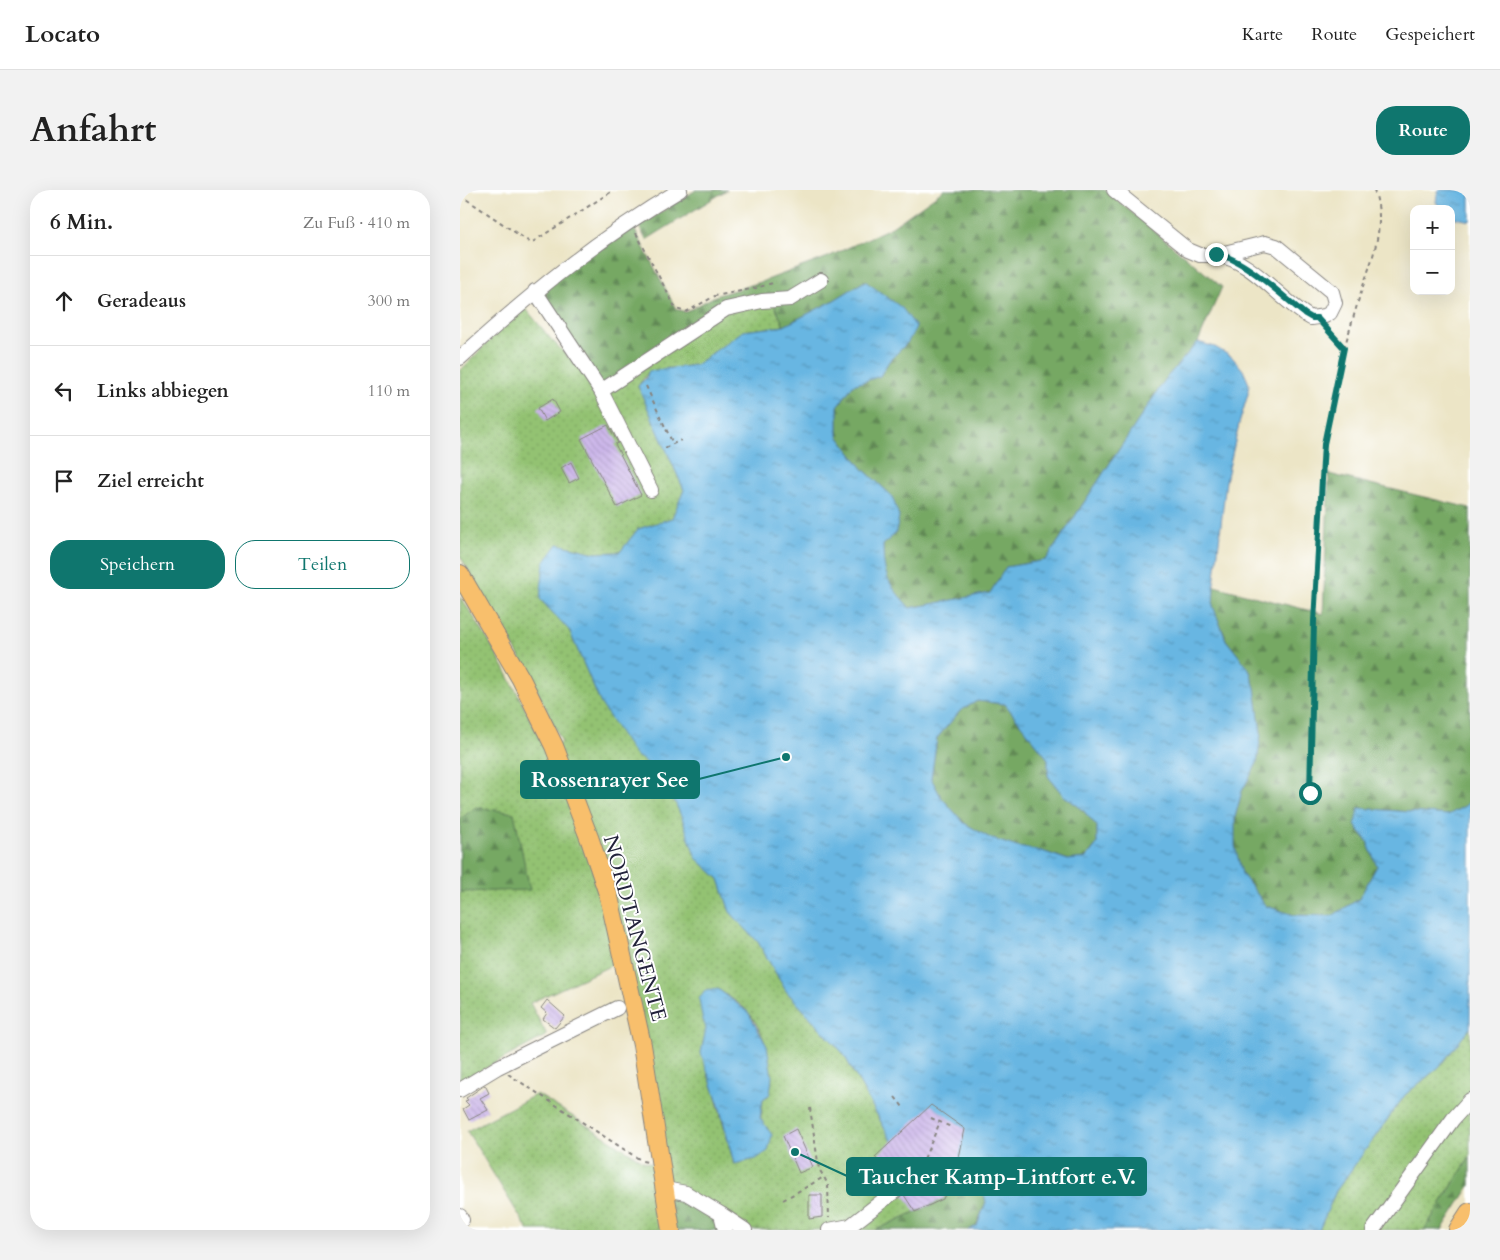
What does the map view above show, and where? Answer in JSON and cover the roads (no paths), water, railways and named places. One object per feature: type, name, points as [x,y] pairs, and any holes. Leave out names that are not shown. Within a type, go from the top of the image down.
[{"type":"main road","name":"NORDTANGENTE","points":[[460,574],[521,679],[554,746],[590,840],[609,897],[642,1044],[671,1230]]},
{"type":"street","points":[[460,358],[536,291],[584,254],[630,221],[680,190]]},
{"type":"street","points":[[1114,190],[1188,250],[1200,255],[1216,254],[1265,243],[1276,246],[1329,287],[1334,298],[1333,308],[1325,316],[1312,318],[1240,262],[1216,254]]},
{"type":"street","points":[[600,390],[726,309],[762,301],[790,299],[821,280]]},
{"type":"street","points":[[536,291],[600,390],[651,490]]},
{"type":"street","points":[[460,1090],[498,1067],[617,1008]]},
{"type":"street","points":[[1373,1230],[1448,1126],[1470,1100]]},
{"type":"street","points":[[829,1226],[850,1226],[899,1188]]},
{"type":"street","points":[[665,1189],[686,1193],[745,1230]]},
{"type":"street","points":[[721,1214],[725,1230]]},
{"type":"street","points":[[460,1216],[462,1220],[460,1221]]},
{"type":"water","points":[[1438,190],[1470,190],[1470,221],[1455,218],[1455,205],[1438,205],[1436,202]]},
{"type":"water","points":[[865,281],[902,308],[916,327],[908,342],[889,361],[880,376],[853,385],[838,406],[838,436],[863,469],[892,496],[899,516],[896,533],[883,545],[884,565],[892,586],[910,608],[990,593],[1006,567],[1046,560],[1167,377],[1198,342],[1215,347],[1232,357],[1243,370],[1249,384],[1248,394],[1226,481],[1213,606],[1226,640],[1249,669],[1255,688],[1261,733],[1257,763],[1242,791],[1235,817],[1235,846],[1242,874],[1266,906],[1294,915],[1332,916],[1359,899],[1377,866],[1367,841],[1355,825],[1359,808],[1448,815],[1465,806],[1470,801],[1470,1028],[1439,1067],[1405,1095],[1336,1191],[1319,1230],[969,1230],[977,1226],[986,1202],[978,1167],[945,1157],[905,1152],[891,1140],[843,1053],[786,991],[758,942],[730,912],[719,879],[696,858],[682,818],[662,773],[634,754],[601,704],[569,630],[540,599],[544,563],[558,544],[595,553],[620,552],[638,529],[672,518],[684,490],[638,386],[646,378],[649,371],[696,365],[743,331],[784,326],[831,302]],"holes":[[[977,701],[1005,704],[1048,759],[1048,776],[1063,795],[1082,809],[1097,826],[1097,844],[1086,858],[1068,860],[1042,851],[1017,847],[990,838],[964,823],[941,797],[931,778],[937,738],[960,711]]]},
{"type":"water","points":[[718,989],[748,1012],[767,1046],[772,1077],[770,1094],[763,1099],[760,1118],[772,1135],[768,1151],[756,1159],[734,1164],[719,1105],[701,1053],[706,1028],[699,999],[705,991]]},
{"type":"place","name":"Rossenrayer See","points":[[786,757]]},
{"type":"place","name":"Taucher Kamp-Lintfort e.V.","points":[[795,1152]]}]
